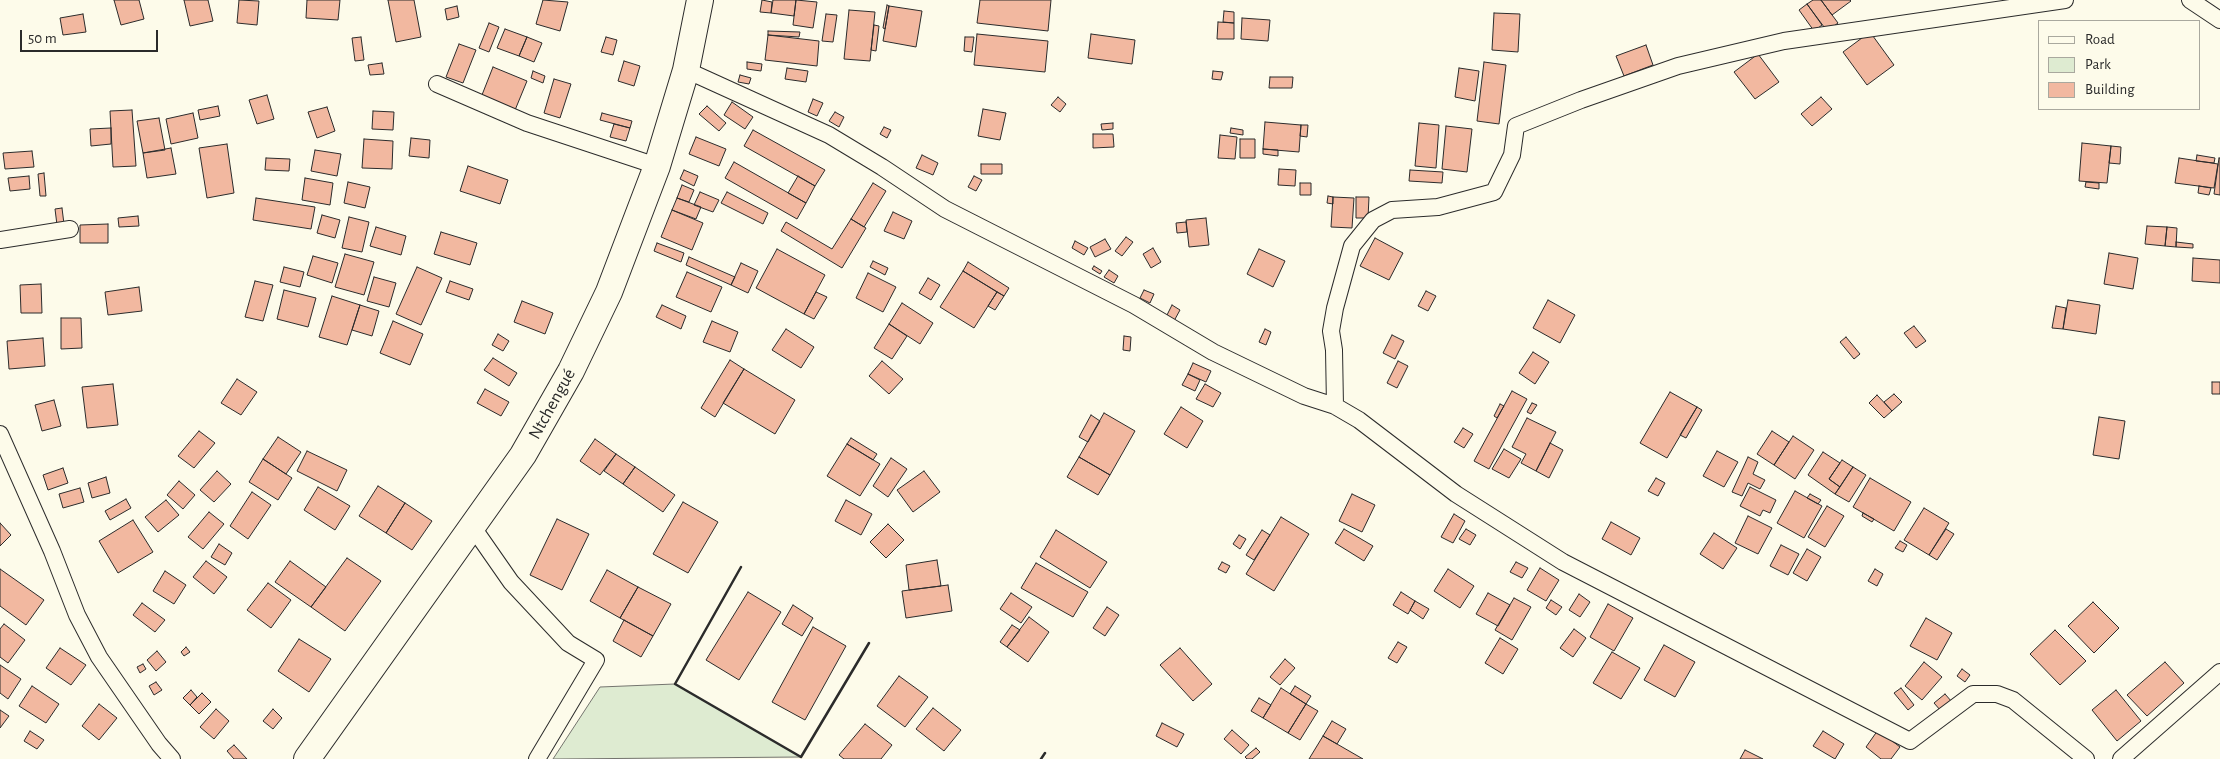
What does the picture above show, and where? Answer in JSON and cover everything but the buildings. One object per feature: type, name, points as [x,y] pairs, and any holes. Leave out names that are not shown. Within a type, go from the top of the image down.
[{"type":"main road","name":"Ntchengué","points":[[307,759],[523,455],[571,371],[609,292],[657,166],[686,70],[700,0]]},
{"type":"street","points":[[1335,406],[1334,350],[1331,331],[1337,299],[1352,246],[1373,220],[1392,210],[1438,207],[1494,192],[1512,155],[1516,126],[1581,100],[1678,66],[1784,41],[2062,0]]},
{"type":"street","points":[[2190,0],[2220,20]]},
{"type":"street","points":[[686,70],[828,135],[882,167],[945,209],[1134,305],[1213,352],[1304,396],[1335,406],[1359,420],[1456,494],[1563,562],[1910,741],[1973,694],[1998,694],[2012,700],[2086,759]]},
{"type":"street","points":[[437,84],[527,123],[657,166]]},
{"type":"street","points":[[0,240],[70,229]]},
{"type":"street","points":[[0,434],[52,551],[77,615],[98,657],[172,759]]},
{"type":"street","points":[[472,526],[511,582],[568,643],[596,660],[538,759]]},
{"type":"street","points":[[2121,759],[2220,672]]},
{"type":"green space","points":[[675,684],[801,757],[553,759],[600,687]]},
{"type":"wall","points":[[741,567],[675,684],[801,757],[869,643]]},
{"type":"wall","points":[[1041,759],[1045,753]]}]
